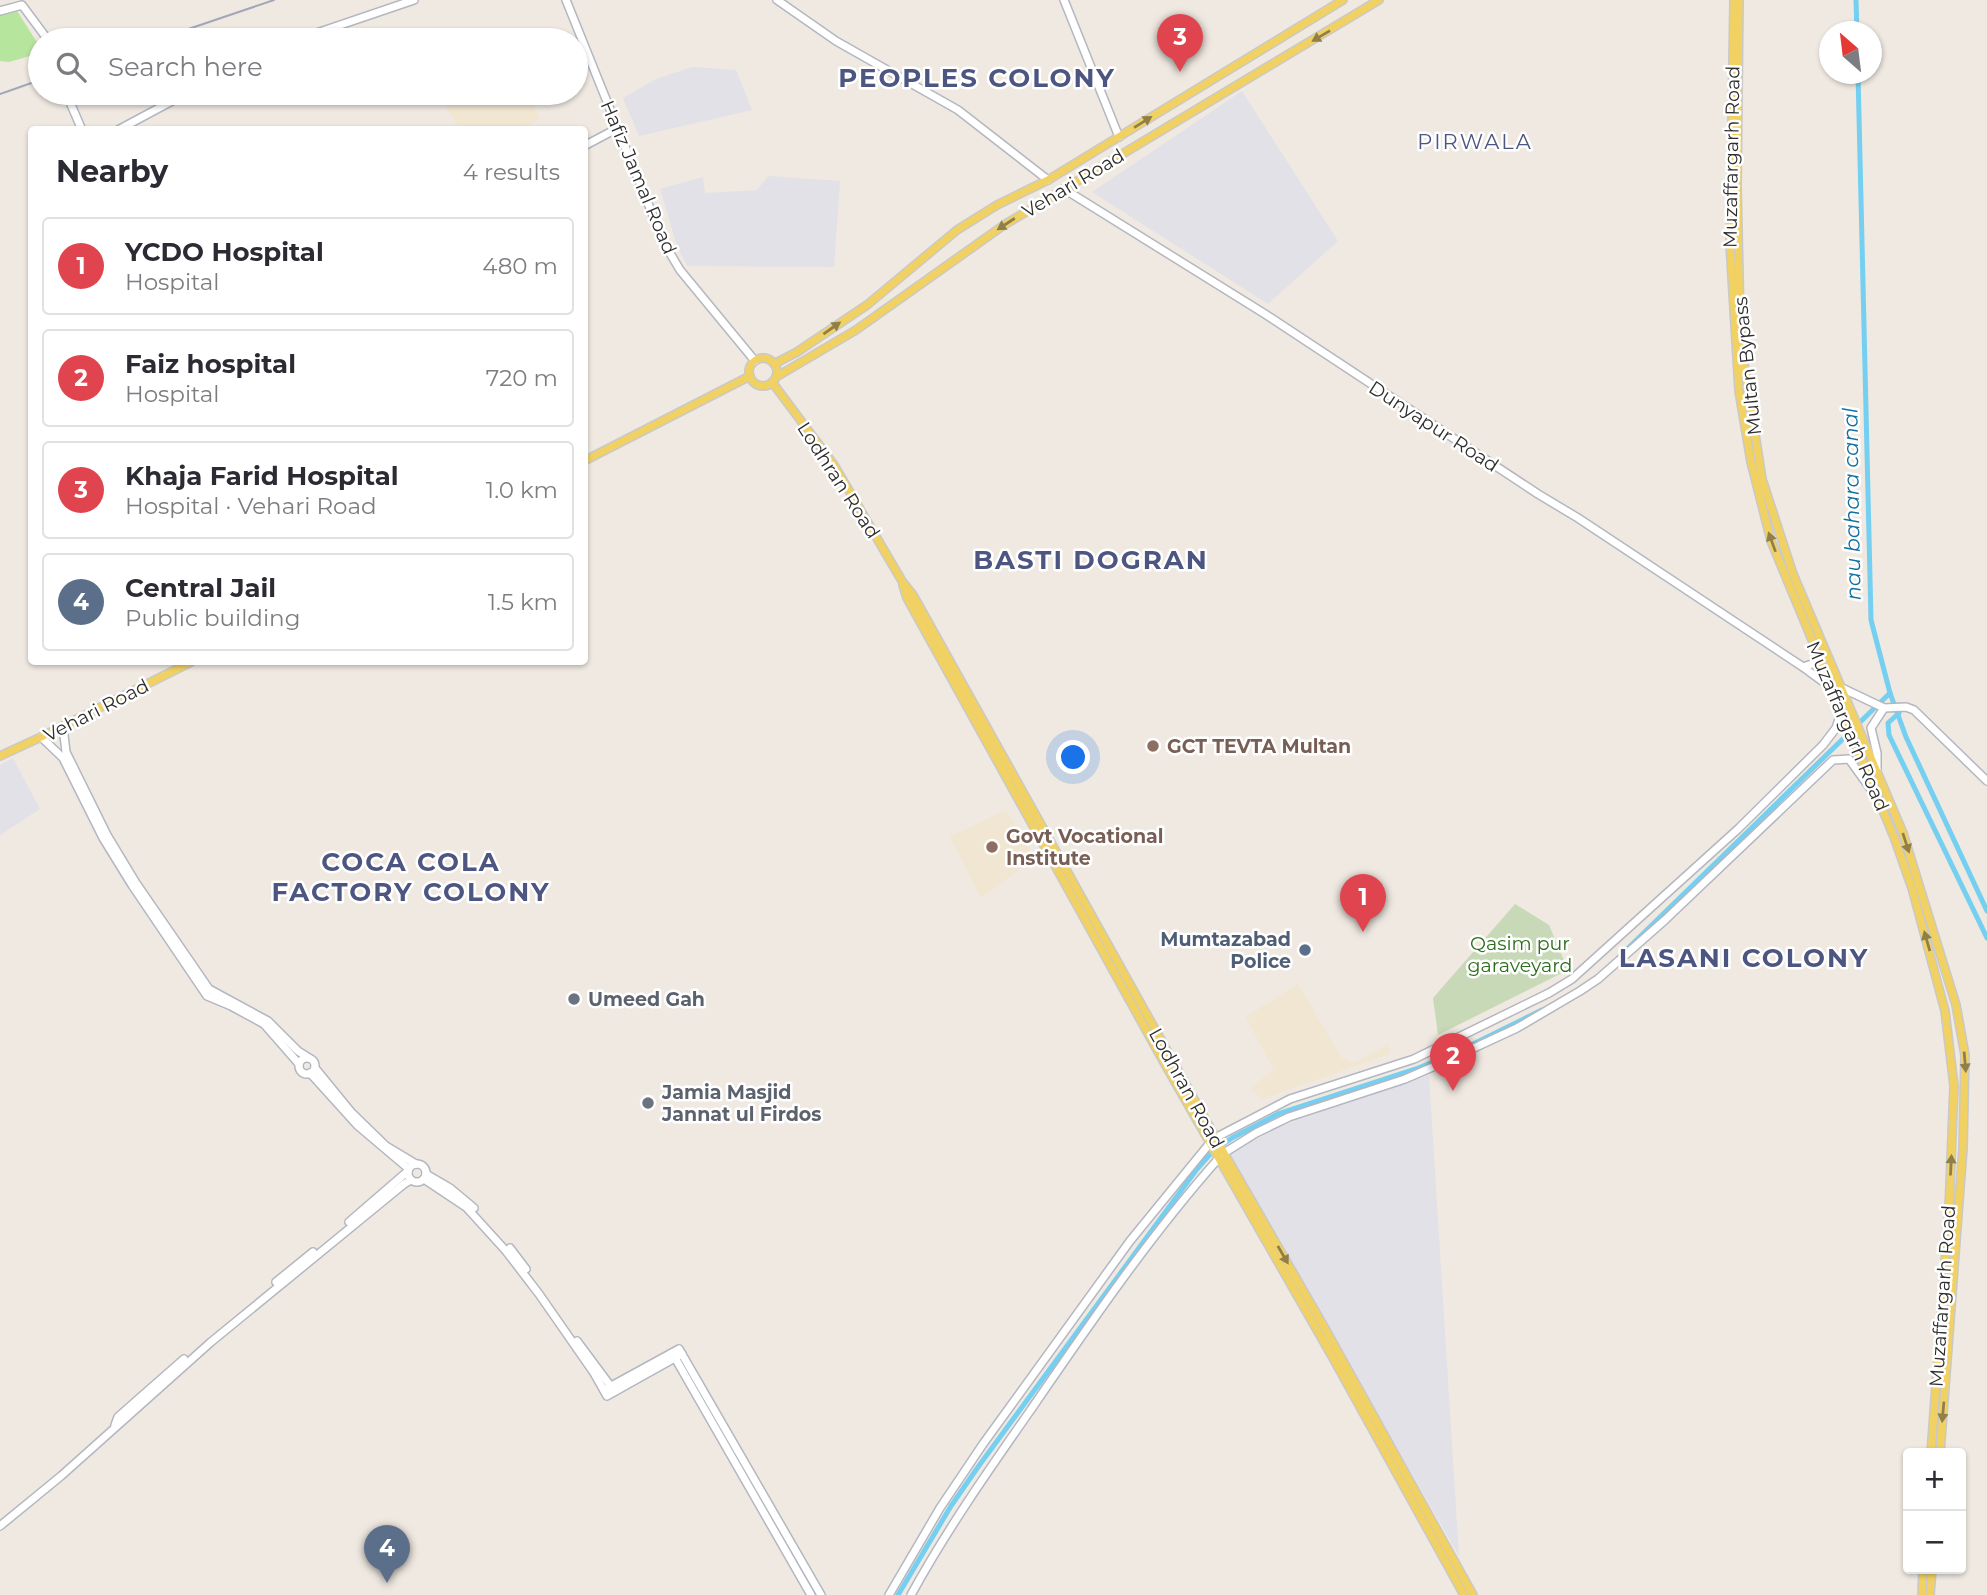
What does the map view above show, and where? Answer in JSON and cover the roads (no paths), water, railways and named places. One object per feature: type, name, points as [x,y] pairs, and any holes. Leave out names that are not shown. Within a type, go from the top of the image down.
[{"type":"main road","points":[[331,28],[414,0]]},
{"type":"main road","name":"Hafiz Jamal Road","points":[[566,0],[577,28]]},
{"type":"main road","points":[[777,0],[836,41],[958,110],[1048,180]]},
{"type":"main road","points":[[1064,0],[1119,137]]},
{"type":"main road","name":"Vehari Road","points":[[774,364],[797,352],[867,304],[957,230],[997,205],[1048,180],[1343,0]]},
{"type":"main road","name":"Vehari Road","points":[[774,380],[856,330],[1004,225],[1379,0]]},
{"type":"main road","name":"Muzaffargarh Road","points":[[1734,0],[1730,244],[1739,391],[1756,488],[1772,541],[1789,575],[1819,654],[1838,689],[1842,709],[1881,802],[1918,910],[1945,1011],[1954,1086],[1949,1209],[1931,1448]]},
{"type":"main road","name":"Multan Bypass","points":[[1740,0],[1737,186],[1742,352],[1762,479],[1789,575],[1838,689],[1854,713]]},
{"type":"main road","points":[[0,11],[19,3],[39,28]]},
{"type":"main road","name":"Hafiz Jamal Road","points":[[588,54],[664,243],[675,261],[755,361]]},
{"type":"main road","points":[[71,105],[80,126]]},
{"type":"main road","points":[[125,126],[165,105]]},
{"type":"main road","points":[[588,144],[618,128]]},
{"type":"main road","name":"Dunyapur Road","points":[[1064,189],[1265,314],[1803,667],[1838,689],[1884,708]]},
{"type":"main road","points":[[765,358],[774,364],[777,370],[774,380],[759,385],[750,376],[750,368],[755,361],[765,358]]},
{"type":"main road","points":[[588,459],[750,376]]},
{"type":"main road","name":"Lodhran Road","points":[[774,380],[834,465],[902,581],[913,595],[1464,1595]]},
{"type":"main road","points":[[1803,667],[1812,664],[1819,654]]},
{"type":"main road","name":"Vehari Road","points":[[0,755],[63,727],[185,665]]},
{"type":"main road","points":[[1877,769],[1877,753],[1871,729],[1884,708],[1900,707],[1914,710],[1987,781]]},
{"type":"main road","points":[[888,1595],[940,1508],[983,1444],[1130,1241],[1213,1142],[1290,1099],[1414,1059],[1549,993],[1572,979],[1738,830],[1836,728],[1842,709]]},
{"type":"main road","name":"Muzaffargarh Road","points":[[1854,713],[1903,833],[1927,907],[1956,1004],[1966,1072],[1959,1218],[1940,1448]]},
{"type":"main road","points":[[63,727],[66,752],[107,835],[136,883],[209,989],[268,1021],[298,1051],[314,1061],[313,1071],[357,1125],[408,1170],[411,1181]]},
{"type":"main road","points":[[41,737],[63,758],[103,838],[206,996],[264,1024],[299,1064],[302,1072],[313,1071]]},
{"type":"main road","points":[[911,1595],[968,1499],[1065,1360],[1154,1238],[1221,1156],[1256,1133],[1289,1117],[1405,1079],[1435,1066],[1517,1028],[1580,991],[1598,979],[1665,920],[1833,760],[1849,759],[1881,802]]},
{"type":"main road","points":[[1918,910],[1927,907]]},
{"type":"main road","points":[[299,1064],[309,1058]]},
{"type":"main road","points":[[313,1071],[386,1146],[424,1168],[425,1176],[466,1207],[506,1251],[609,1392],[677,1355]]},
{"type":"main road","name":"Lodhran Road","points":[[1221,1156],[1323,1325],[1473,1595]]},
{"type":"main road","points":[[351,1224],[416,1164]]},
{"type":"main road","points":[[0,1527],[61,1476],[114,1426],[118,1417],[226,1326],[351,1224],[411,1181],[419,1182],[425,1176]]},
{"type":"main road","points":[[677,1355],[811,1595]]},
{"type":"main road","points":[[677,1355],[821,1595]]},
{"type":"main road","points":[[1922,1595],[1923,1574]]},
{"type":"main road","points":[[1930,1595],[1931,1574]]},
{"type":"waterway","name":"nau bahara canal","points":[[1856,0],[1857,21]]},
{"type":"waterway","name":"nau bahara canal","points":[[1858,84],[1871,620],[1890,693],[1906,737],[1987,911]]},
{"type":"waterway","points":[[1619,957],[1890,693]]},
{"type":"waterway","points":[[1899,713],[1888,723],[1889,735],[1987,938]]},
{"type":"waterway","points":[[898,1595],[951,1506],[978,1467],[1213,1151],[1278,1114],[1416,1069],[1542,1010]]},
{"type":"railway","points":[[191,28],[274,0]]},
{"type":"railway","points":[[0,94],[28,84]]},
{"type":"place","name":"Khaja Farid Hospital","points":[[1180,72]]},
{"type":"place","name":"GCT TEVTA Multan","points":[[1153,746]]},
{"type":"place","name":"Govt Vocational Institute","points":[[992,847]]},
{"type":"place","name":"YCDO Hospital","points":[[1363,932]]},
{"type":"place","name":"Mumtazabad Police","points":[[1305,950]]},
{"type":"place","name":"Umeed Gah","points":[[574,999]]},
{"type":"place","name":"Faiz hospital","points":[[1453,1091]]},
{"type":"place","name":"Jamia Masjid Jannat ul Firdos","points":[[648,1103]]},
{"type":"place","name":"Central Jail","points":[[387,1583]]},
{"type":"district","name":"PEOPLES COLONY","points":[[977,78]]},
{"type":"district","name":"PIRWALA","points":[[1475,142]]},
{"type":"district","name":"BASTI DOGRAN","points":[[1091,560]]},
{"type":"district","name":"COCA COLA FACTORY COLONY","points":[[411,877]]},
{"type":"district","name":"LASANI COLONY","points":[[1744,958]]},
{"type":"park label","name":"Qasim pur garaveyard","points":[[1520,954]]}]
